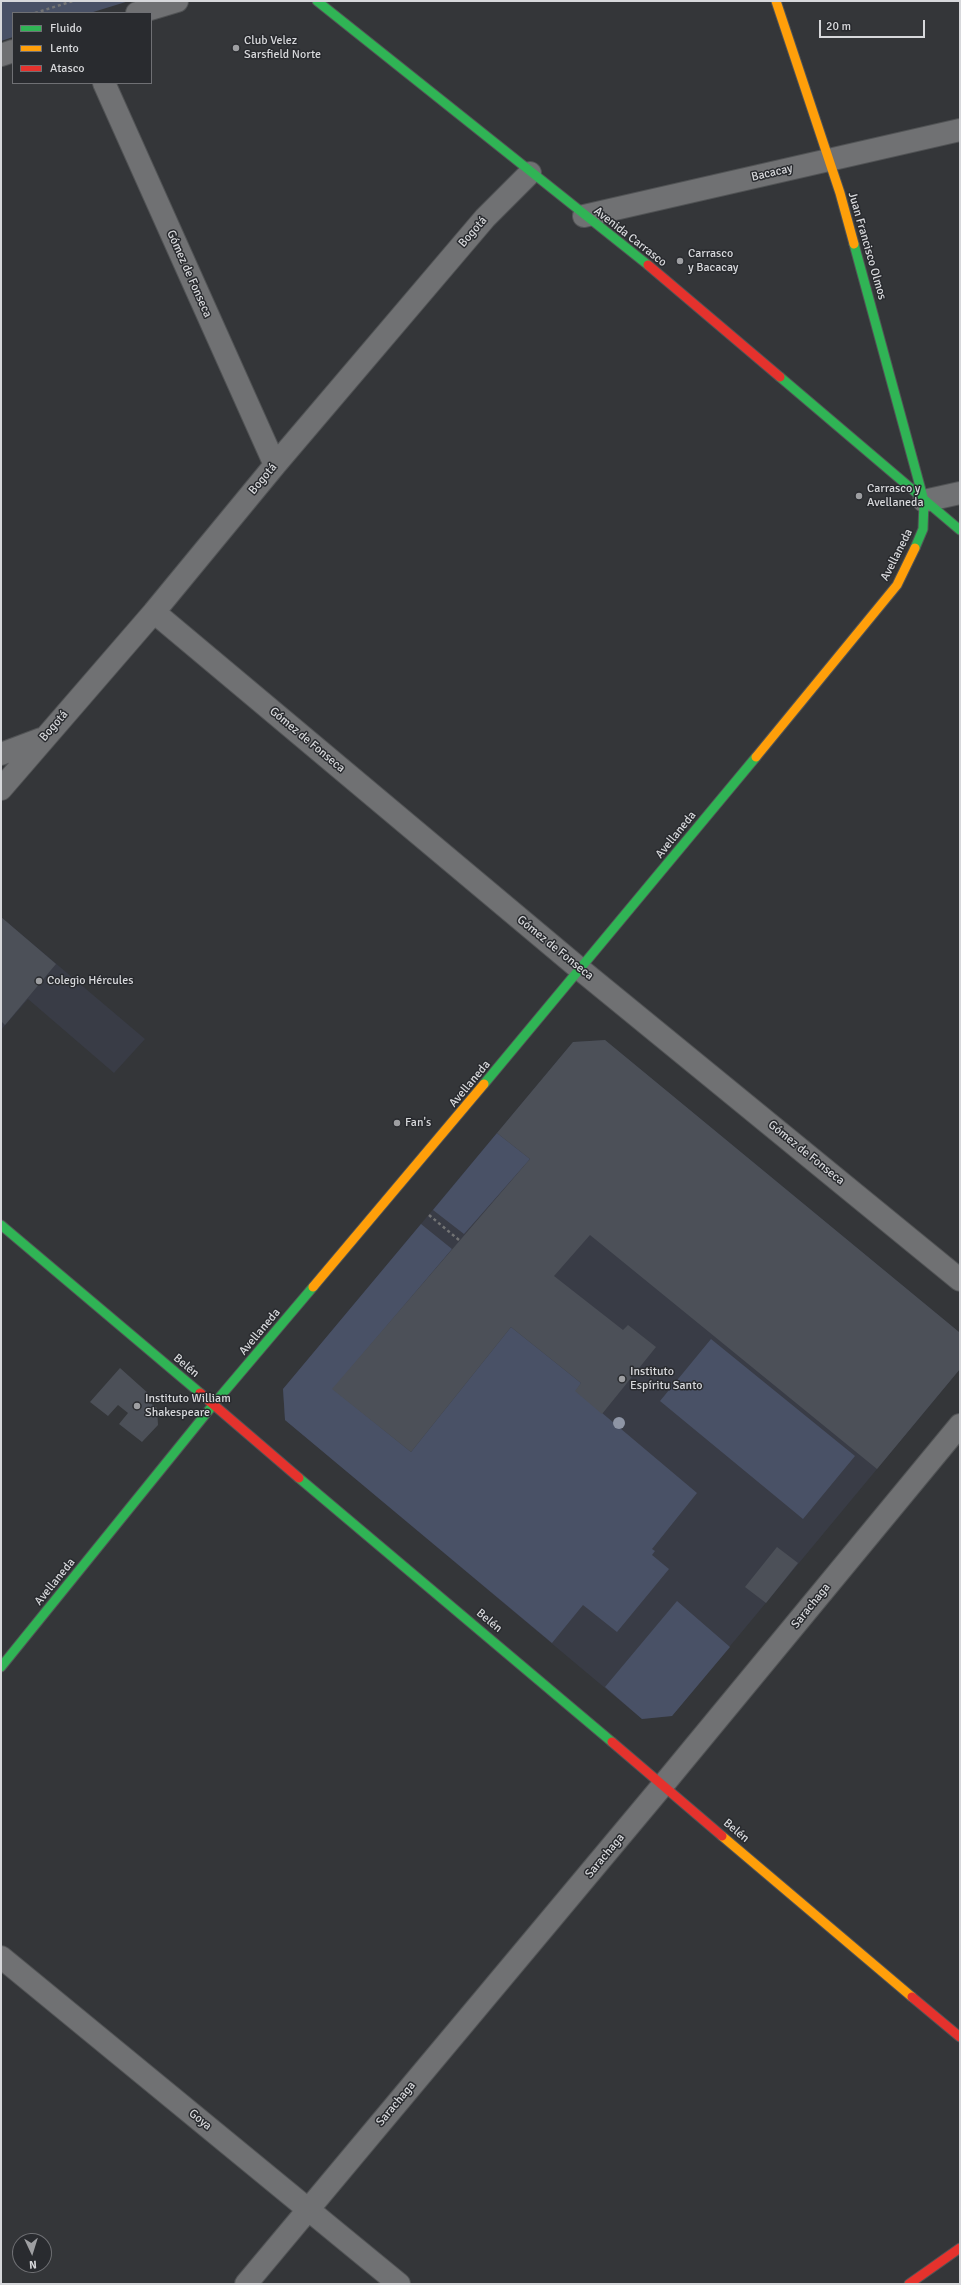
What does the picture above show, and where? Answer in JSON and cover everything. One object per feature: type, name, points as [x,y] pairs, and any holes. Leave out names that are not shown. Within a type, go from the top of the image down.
[{"type":"street","points":[[140,12],[177,1]]},
{"type":"street","name":"Avenida Carrasco","points":[[317,1],[530,173],[667,280],[924,501],[960,530]]},
{"type":"street","name":"Juan Francisco Olmos","points":[[776,1],[829,159],[889,366],[924,501]]},
{"type":"street","points":[[1,55],[12,52]]},
{"type":"street","name":"Gómez de Fonseca","points":[[104,84],[275,465]]},
{"type":"street","name":"Bacacay","points":[[584,216],[960,130]]},
{"type":"street","name":"Bogotá","points":[[1,789],[43,738],[154,612],[275,465],[485,218],[530,173]]},
{"type":"street","points":[[924,501],[960,493]]},
{"type":"street","name":"Avellaneda","points":[[1,1667],[213,1405],[581,970],[897,585],[912,556],[923,529],[924,501]]},
{"type":"street","name":"Gómez de Fonseca","points":[[154,612],[581,970],[960,1280]]},
{"type":"street","points":[[1,754],[43,738]]},
{"type":"street","name":"Belén","points":[[1,1225],[960,2037]]},
{"type":"street","name":"Sarachaga","points":[[246,2284],[308,2208],[664,1786],[960,1425]]},
{"type":"street","name":"Goya","points":[[1,1957],[399,2284]]},
{"type":"street","points":[[909,2284],[960,2248]]},
{"type":"path","points":[[38,12],[73,1]]},
{"type":"path","points":[[429,1215],[459,1240]]},
{"type":"shaded area","points":[[1,1],[129,1],[93,12],[12,12],[12,37],[1,41]]},
{"type":"shaded area","name":"Colegio Hércules","points":[[1,917],[145,1039],[114,1073],[28,999],[1,1030]]},
{"type":"shaded area","name":"Instituto Espíritu Santo","points":[[605,1040],[959,1332],[960,1346],[960,1369],[672,1716],[642,1719],[285,1420],[283,1389],[573,1042]]},
{"type":"shaded area","points":[[497,1133],[530,1159],[464,1234],[433,1210]]},
{"type":"shaded area","points":[[421,1224],[452,1249],[333,1389],[411,1452],[511,1327],[581,1383],[576,1391],[697,1493],[652,1549],[655,1551],[652,1555],[669,1569],[617,1632],[583,1605],[552,1643],[285,1420],[283,1389]]},
{"type":"shaded area","points":[[711,1339],[855,1456],[803,1519],[660,1401]]},
{"type":"shaded area","points":[[677,1601],[730,1647],[672,1716],[642,1719],[605,1687]]},
{"type":"building","points":[[1,917],[56,964],[5,1025],[1,1021]]},
{"type":"building","points":[[605,1040],[959,1332],[960,1369],[877,1469],[590,1235],[554,1276],[623,1330],[628,1325],[656,1347],[602,1414],[575,1391],[581,1383],[511,1327],[411,1452],[332,1389],[530,1159],[497,1133],[573,1042]]},
{"type":"building","name":"Instituto William Shakespeare","points":[[120,1368],[149,1394],[145,1399],[157,1408],[158,1425],[142,1442],[119,1424],[128,1413],[118,1405],[108,1416],[90,1402]]},
{"type":"building","points":[[777,1547],[798,1563],[766,1603],[745,1587]]},
{"type":"traffic: fast","points":[[317,1],[648,265]]},
{"type":"traffic: fast","points":[[854,244],[924,501],[923,529],[915,548]]},
{"type":"traffic: fast","points":[[780,377],[960,530]]},
{"type":"traffic: fast","points":[[484,1084],[756,757]]},
{"type":"traffic: fast","points":[[1,1225],[200,1393]]},
{"type":"traffic: fast","points":[[1,1667],[213,1405],[313,1287]]},
{"type":"traffic: fast","points":[[299,1478],[612,1742]]},
{"type":"traffic: slow","points":[[776,1],[840,193],[854,244]]},
{"type":"traffic: slow","points":[[756,757],[897,585],[915,548]]},
{"type":"traffic: slow","points":[[313,1287],[484,1084]]},
{"type":"traffic: slow","points":[[722,1836],[912,1997]]},
{"type":"traffic: jam","points":[[648,265],[780,377]]},
{"type":"traffic: jam","points":[[200,1393],[299,1478]]},
{"type":"traffic: jam","points":[[612,1742],[722,1836]]},
{"type":"traffic: jam","points":[[912,1997],[960,2037]]},
{"type":"traffic: jam","points":[[909,2284],[960,2248]]},
{"type":"place","name":"Club Velez Sarsfield Norte","points":[[236,48]]},
{"type":"place","name":"Carrasco y Bacacay","points":[[680,261]]},
{"type":"place","name":"Carrasco y Avellaneda","points":[[859,496]]},
{"type":"place","name":"Colegio Hércules","points":[[39,981]]},
{"type":"place","name":"Fan's","points":[[397,1123]]},
{"type":"place","name":"Instituto Espíritu Santo","points":[[622,1379]]},
{"type":"place","name":"Instituto William Shakespeare","points":[[137,1406]]}]
